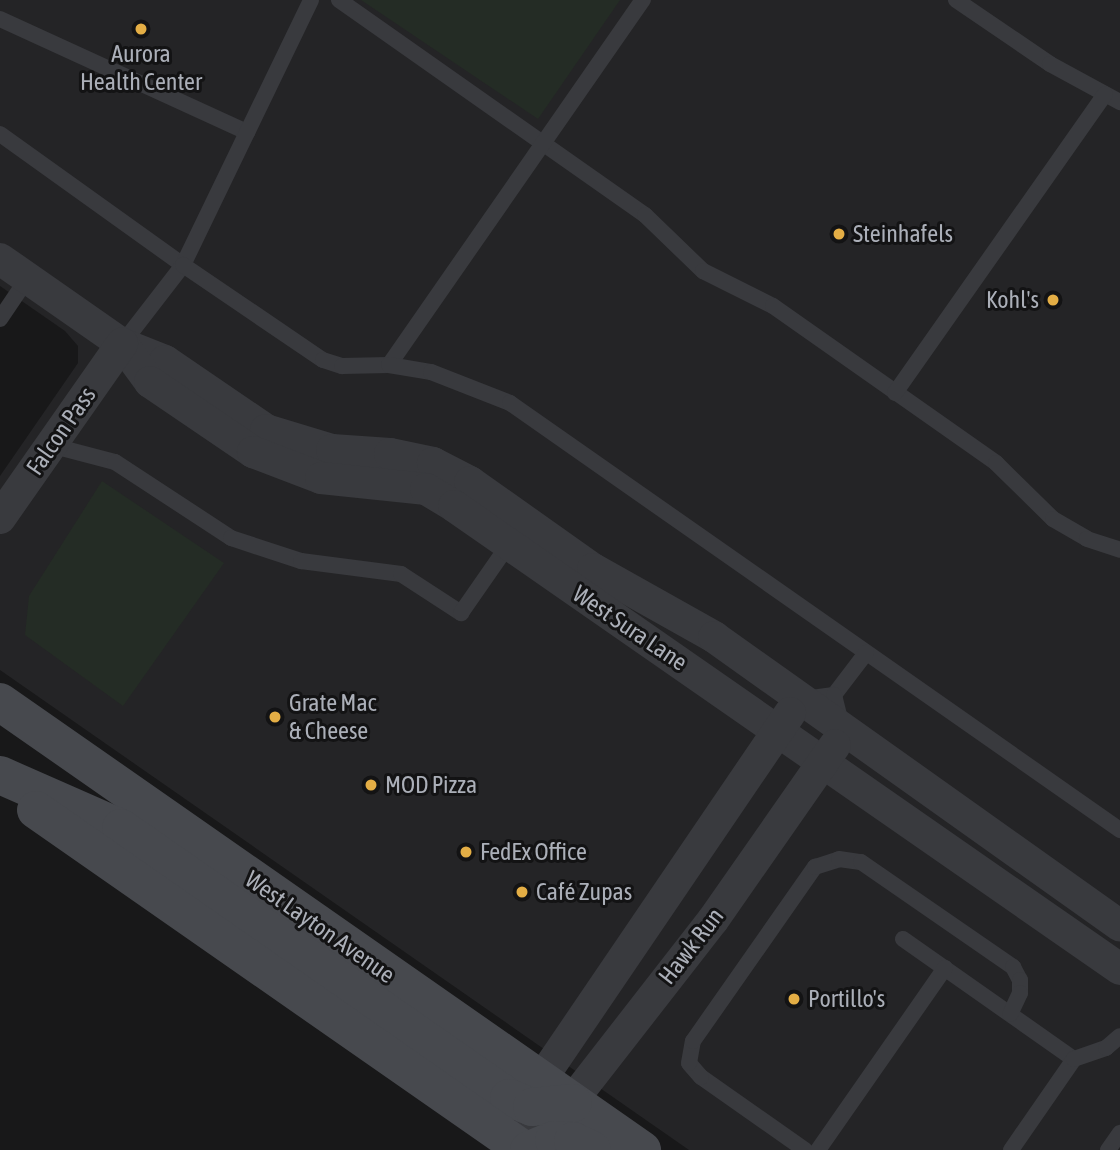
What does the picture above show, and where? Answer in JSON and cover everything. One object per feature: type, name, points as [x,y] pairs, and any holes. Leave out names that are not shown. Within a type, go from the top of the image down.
[{"type":"main road","name":"West Layton Avenue","points":[[0,702],[536,1094],[573,1103],[642,1150]]},
{"type":"main road","points":[[0,775],[121,828],[509,1098],[536,1094]]},
{"type":"main road","points":[[0,784],[527,1150],[554,1140],[573,1141],[592,1150]]},
{"type":"street","name":"West Sura Lane","points":[[0,259],[122,344],[150,382],[253,452],[321,478],[426,489],[593,569],[714,637],[1120,926]]},
{"type":"street","name":"Falcon Pass","points":[[0,518],[122,344]]},
{"type":"street","name":"West Sura Lane","points":[[517,533],[779,729],[1120,970]]},
{"type":"street","name":"Hawk Run","points":[[536,1094],[799,700]]},
{"type":"street","name":"Hawk Run","points":[[527,1150],[573,1103],[713,920],[844,732]]},
{"type":"street","points":[[527,1150],[536,1094]]},
{"type":"lane","points":[[122,344],[183,265],[311,0]]},
{"type":"lane","points":[[339,0],[645,215],[703,271],[774,306],[996,463],[1055,521],[1087,539],[1120,550]]},
{"type":"lane","points":[[389,365],[643,0]]},
{"type":"lane","points":[[956,0],[1050,64],[1120,102]]},
{"type":"lane","points":[[0,19],[247,132]]},
{"type":"lane","points":[[895,393],[1105,94]]},
{"type":"lane","points":[[0,134],[183,265],[323,360],[342,366],[389,365],[432,372],[510,403],[1120,830]]},
{"type":"lane","points":[[0,319],[27,279]]},
{"type":"lane","points":[[50,445],[116,462],[231,538],[301,561],[401,574],[461,613],[517,533]]},
{"type":"lane","points":[[799,700],[834,695],[866,653]]},
{"type":"lane","points":[[834,695],[844,732]]},
{"type":"lane","points":[[805,1150],[701,1077],[689,1063],[693,1041],[815,867],[839,859],[861,862],[1013,968],[1020,993],[1010,1014]]},
{"type":"lane","points":[[903,939],[1074,1059]]},
{"type":"lane","points":[[818,1150],[945,968]]},
{"type":"lane","points":[[1011,1150],[1074,1059],[1106,1048],[1120,1036]]},
{"type":"lane","points":[[1108,1150],[1120,1133]]},
{"type":"shaded area","points":[[0,0],[1120,0],[1120,1150],[689,1150],[0,670],[0,476],[78,363],[78,346],[65,331],[0,286]]},
{"type":"shaded area","points":[[361,0],[620,0],[538,119]]},
{"type":"shaded area","points":[[102,481],[224,563],[123,706],[25,635],[29,596]]},
{"type":"place","name":"Aurora Health Center","points":[[141,29]]},
{"type":"place","name":"Steinhafels","points":[[839,234]]},
{"type":"place","name":"Kohl's","points":[[1053,300]]},
{"type":"place","name":"Grate Mac & Cheese","points":[[275,717]]},
{"type":"place","name":"MOD Pizza","points":[[371,785]]},
{"type":"place","name":"FedEx Office","points":[[466,852]]},
{"type":"place","name":"Café Zupas","points":[[522,892]]},
{"type":"place","name":"Portillo's","points":[[794,999]]}]
